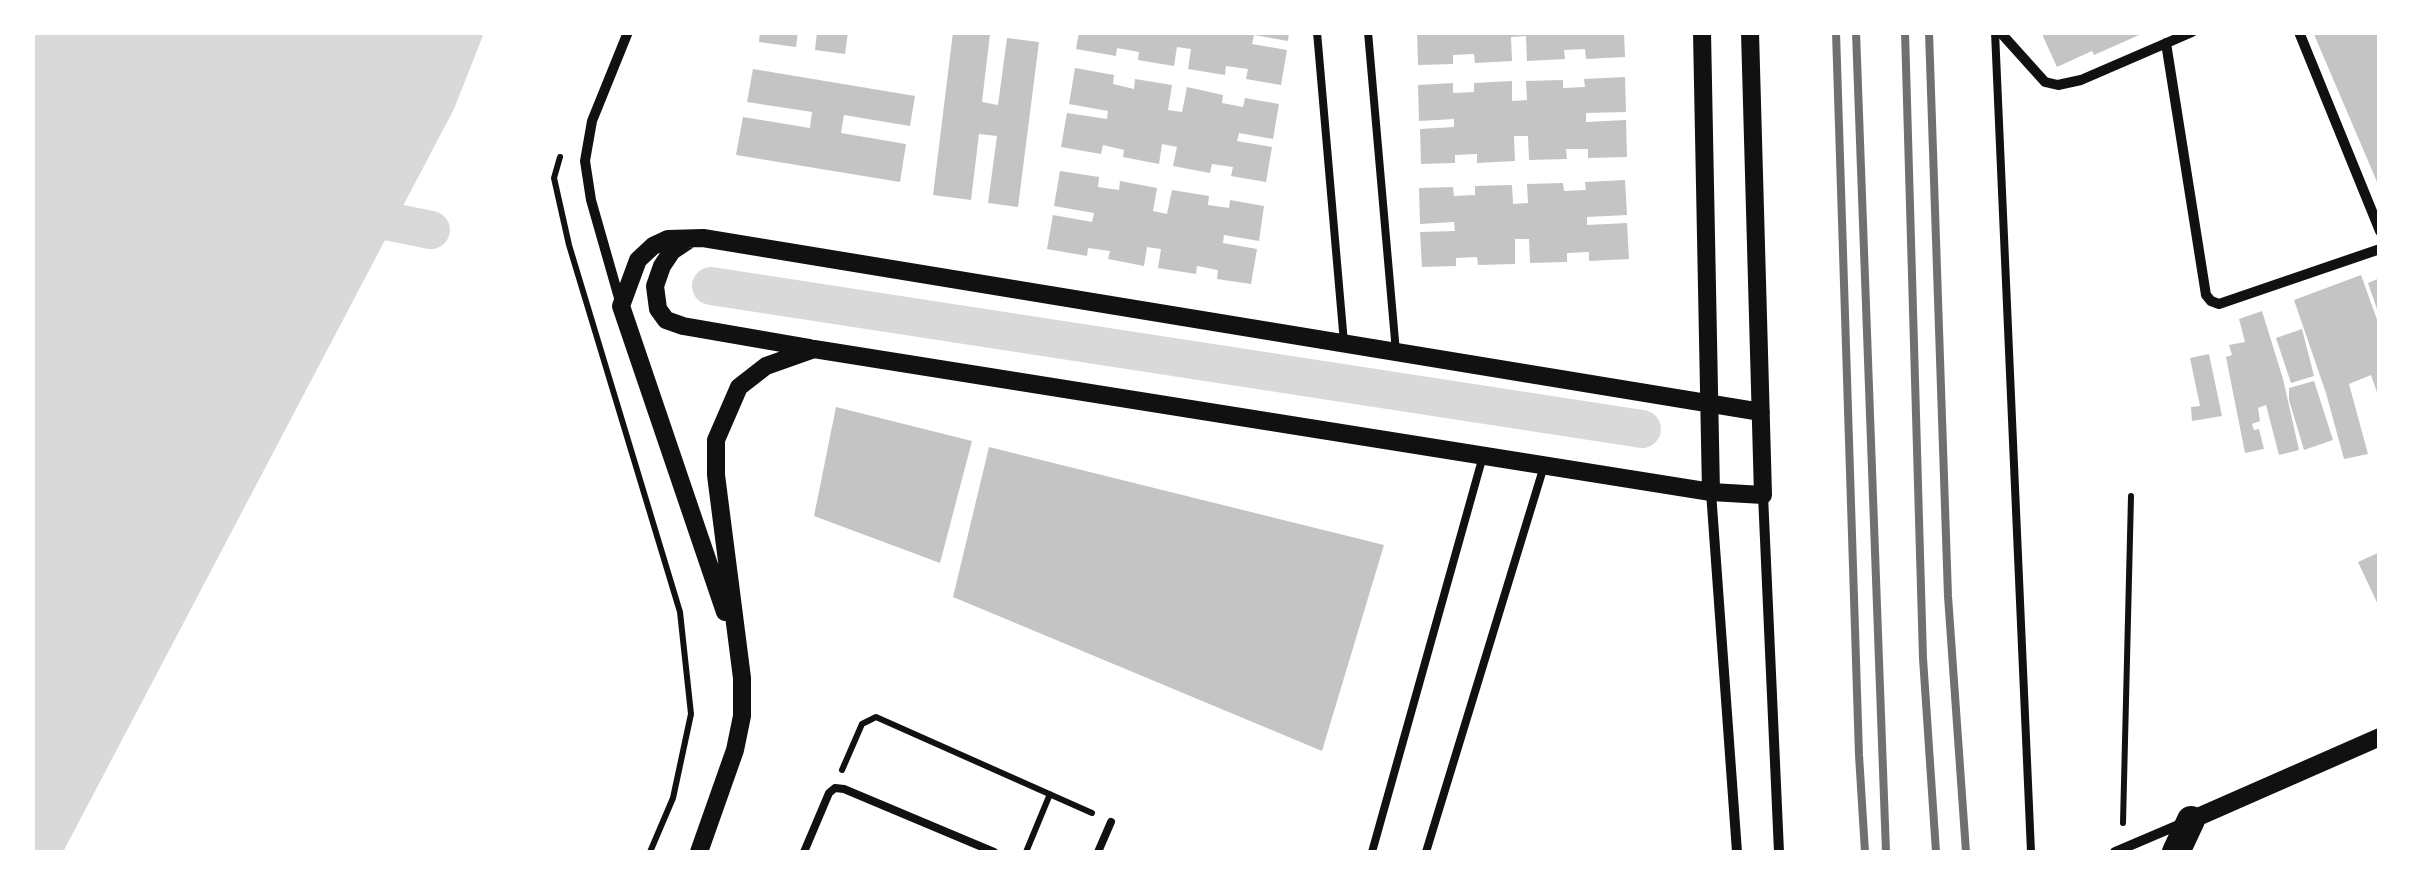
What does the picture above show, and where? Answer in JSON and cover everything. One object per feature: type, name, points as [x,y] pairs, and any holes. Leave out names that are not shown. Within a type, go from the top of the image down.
[{"type":"highway","points":[[2176,852],[2191,820]]},
{"type":"street","points":[[628,32],[592,122],[585,160],[590,200],[621,306],[736,646]]},
{"type":"street","points":[[1702,32],[1710,492],[1737,852]]},
{"type":"street","points":[[1750,32],[1779,852]]},
{"type":"street","points":[[1998,32],[2046,82],[2058,85],[2081,80],[2192,32]]},
{"type":"street","points":[[2299,32],[2380,230]]},
{"type":"street","points":[[2166,43],[2206,295],[2212,301],[2219,304],[2380,249]]},
{"type":"street","points":[[621,306],[638,260],[652,246],[668,239],[695,236],[1761,412]]},
{"type":"street","points":[[695,236],[672,250],[655,286],[658,309],[666,320],[682,326],[1710,492],[1764,495]]},
{"type":"street","points":[[699,852],[736,750],[742,697],[716,475],[716,440],[739,387],[766,366],[814,350]]},
{"type":"street","points":[[2119,851],[2380,737]]},
{"type":"lane","points":[[1317,32],[1344,343]]},
{"type":"lane","points":[[1368,32],[1396,352]]},
{"type":"lane","points":[[1998,32],[2031,852]]},
{"type":"lane","points":[[1372,852],[1483,456]]},
{"type":"lane","points":[[1426,852],[1544,466]]},
{"type":"lane","points":[[804,852],[829,793],[835,788],[994,852]]},
{"type":"lane","points":[[1098,852],[1111,822]]},
{"type":"path","points":[[563,148],[554,178],[568,245],[680,612],[691,714],[672,798],[650,852]]},
{"type":"path","points":[[2119,851],[2131,496]]},
{"type":"path","points":[[835,788],[862,724],[876,717],[1111,822]]},
{"type":"path","points":[[1026,852],[1050,794]]},
{"type":"shaded area","points":[[32,33],[484,33],[454,109],[63,852],[32,852]]},
{"type":"building","points":[[760,32],[798,32],[796,47],[759,42]]},
{"type":"building","points":[[817,32],[848,32],[845,54],[815,50]]},
{"type":"building","points":[[953,32],[990,34],[982,102],[998,105],[1007,38],[1039,42],[1018,207],[988,203],[997,136],[979,134],[971,200],[933,195]]},
{"type":"building","points":[[1079,32],[1289,32],[1288,41],[1254,35],[1252,44],[1287,50],[1281,85],[1246,79],[1248,69],[1226,66],[1225,75],[1188,69],[1191,49],[1177,47],[1174,66],[1138,60],[1139,52],[1117,48],[1116,56],[1076,49]]},
{"type":"building","points":[[1417,32],[1624,32],[1625,57],[1586,59],[1585,49],[1564,50],[1565,59],[1527,61],[1526,36],[1511,37],[1512,61],[1475,63],[1474,54],[1453,55],[1453,64],[1418,65]]},
{"type":"building","points":[[2041,32],[2146,32],[2057,67]]},
{"type":"building","points":[[2313,32],[2380,32],[2380,189],[2363,149]]},
{"type":"building","points":[[1075,68],[1114,75],[1113,84],[1134,89],[1135,79],[1172,85],[1168,110],[1182,112],[1187,87],[1223,95],[1222,103],[1243,107],[1245,98],[1279,104],[1273,139],[1239,133],[1237,141],[1272,147],[1266,182],[1231,176],[1233,167],[1212,164],[1210,173],[1173,166],[1177,147],[1162,144],[1159,164],[1123,157],[1124,150],[1103,145],[1101,154],[1061,147],[1067,113],[1107,119],[1108,111],[1069,104]]},
{"type":"building","points":[[753,69],[915,96],[910,126],[844,115],[841,133],[906,144],[900,182],[736,155],[743,117],[810,128],[812,112],[747,102]]},
{"type":"building","points":[[1625,77],[1626,112],[1586,113],[1586,122],[1626,120],[1627,157],[1588,158],[1588,149],[1566,149],[1567,159],[1529,160],[1528,136],[1514,136],[1515,161],[1477,163],[1477,154],[1455,155],[1455,163],[1421,164],[1420,129],[1454,127],[1454,119],[1419,121],[1418,85],[1453,83],[1453,93],[1474,92],[1474,83],[1512,81],[1512,101],[1527,100],[1526,81],[1563,80],[1563,88],[1585,87],[1584,79]]},
{"type":"building","points":[[1060,171],[1099,177],[1098,187],[1119,190],[1120,181],[1157,188],[1153,211],[1167,214],[1172,190],[1209,196],[1208,205],[1229,208],[1230,200],[1264,206],[1259,241],[1224,235],[1223,243],[1257,249],[1251,284],[1217,279],[1218,270],[1197,266],[1196,274],[1158,268],[1161,249],[1147,247],[1144,266],[1108,259],[1110,251],[1088,248],[1087,256],[1047,249],[1053,215],[1092,222],[1094,213],[1054,206]]},
{"type":"building","points":[[1625,180],[1627,215],[1587,217],[1587,225],[1627,223],[1629,259],[1589,261],[1589,252],[1567,253],[1567,262],[1530,263],[1529,239],[1515,239],[1515,264],[1478,265],[1477,257],[1456,258],[1456,266],[1422,267],[1420,232],[1455,231],[1454,222],[1420,224],[1419,188],[1453,187],[1454,196],[1475,195],[1475,186],[1512,185],[1513,204],[1528,203],[1527,184],[1563,183],[1564,191],[1586,190],[1585,182]]},
{"type":"building","points":[[2361,275],[2380,328],[2380,401],[2371,375],[2349,384],[2368,454],[2344,459],[2294,300]]},
{"type":"building","points":[[2380,278],[2380,315],[2379,315],[2368,283]]},
{"type":"building","points":[[2262,311],[2299,450],[2279,455],[2266,405],[2258,408],[2260,421],[2252,424],[2254,430],[2259,429],[2264,449],[2245,453],[2226,357],[2232,355],[2229,345],[2245,342],[2239,319]]},
{"type":"building","points":[[2302,329],[2314,376],[2291,383],[2276,338]]},
{"type":"building","points":[[2209,354],[2222,416],[2192,421],[2191,407],[2200,406],[2190,358]]},
{"type":"building","points":[[2314,381],[2333,440],[2304,450],[2289,388]]},
{"type":"building","points":[[836,407],[972,441],[940,563],[814,516]]},
{"type":"building","points":[[989,447],[1384,545],[1322,751],[953,597]]},
{"type":"building","points":[[2380,552],[2380,609],[2358,562]]},
{"type":"waterway","points":[[346,213],[431,230]]},
{"type":"waterway","points":[[711,286],[1642,429]]},
{"type":"railway","points":[[1836,32],[1865,852]]},
{"type":"railway","points":[[1856,32],[1886,852]]},
{"type":"railway","points":[[1905,32],[1923,658],[1936,852]]},
{"type":"railway","points":[[1929,32],[1948,596],[1966,852]]}]
